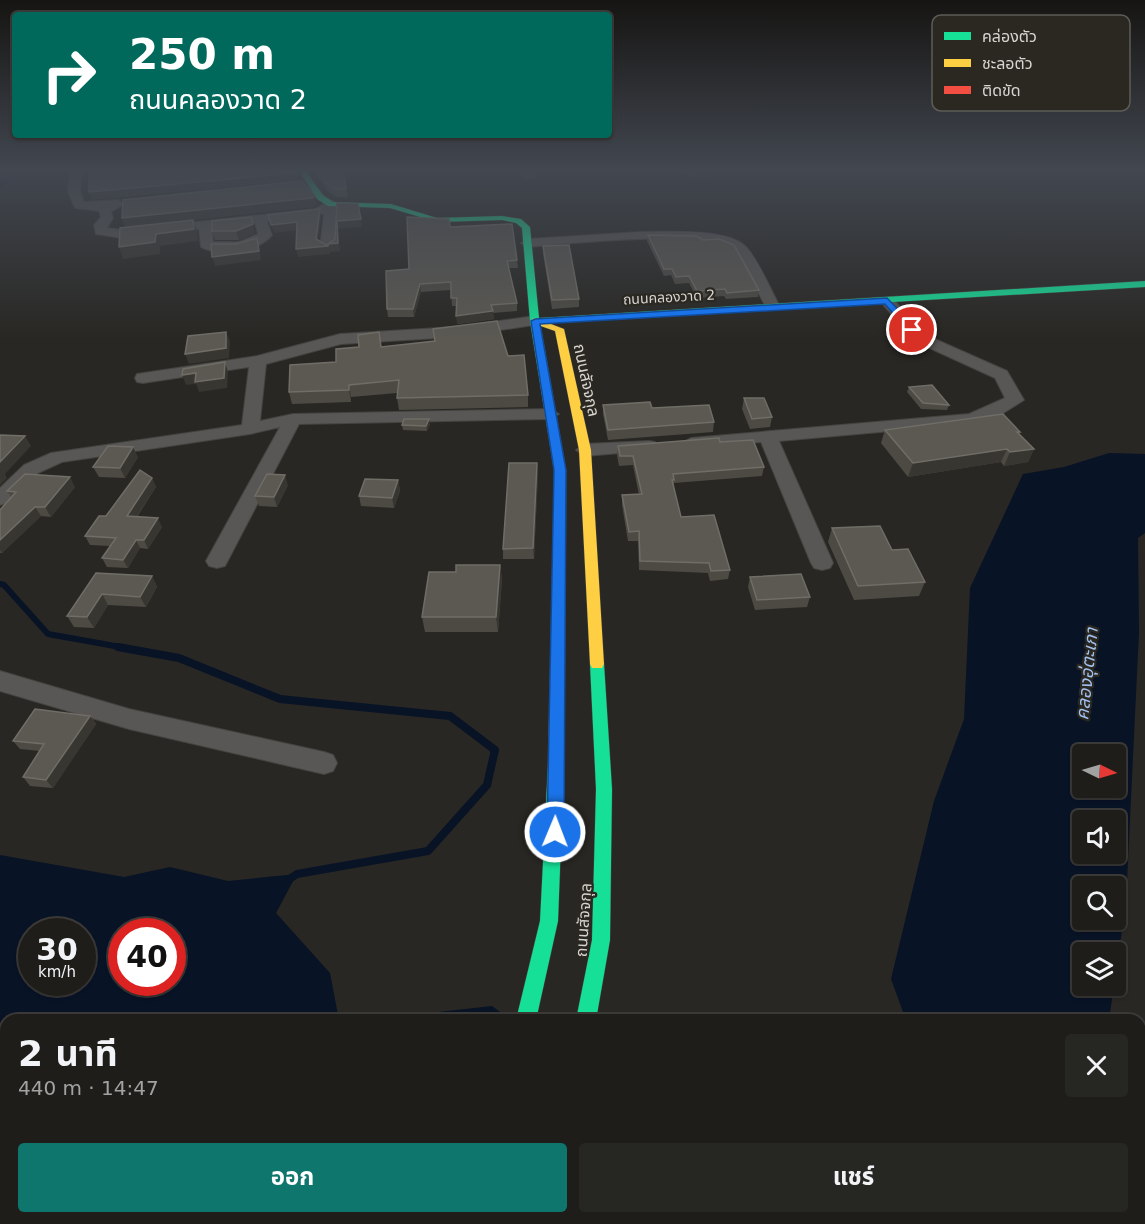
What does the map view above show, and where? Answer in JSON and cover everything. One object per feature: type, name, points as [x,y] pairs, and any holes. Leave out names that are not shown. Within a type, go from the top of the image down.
[{"type":"street","points":[[100,226],[101,231],[105,233],[122,234],[195,226]]},
{"type":"street","points":[[205,226],[206,244],[209,246],[258,242],[265,235],[262,226]]},
{"type":"street","points":[[327,247],[329,226]]},
{"type":"street","points":[[142,378],[258,361],[340,339],[455,332],[535,321],[525,226]]},
{"type":"street","points":[[528,243],[658,236],[733,240],[740,248],[773,307]]},
{"type":"street","name":"ถนนคลองวาด 2","points":[[535,321],[1145,284]]},
{"type":"street","points":[[585,450],[768,438],[970,419],[991,413],[1015,400],[1001,375],[959,358],[931,343],[912,330],[887,301]]},
{"type":"street","name":"ถนนสัจจกุล","points":[[527,1014],[549,921],[555,820],[560,470],[535,321],[559,329],[585,450],[604,789],[601,940],[586,1014]]},
{"type":"street","points":[[250,429],[258,361]]},
{"type":"street","points":[[0,499],[31,469],[58,457],[250,429],[293,418],[550,414]]},
{"type":"street","points":[[217,561],[293,418]]},
{"type":"street","points":[[768,438],[822,563]]},
{"type":"street","points":[[0,681],[129,719],[324,763]]},
{"type":"water","name":"คลองอุ่ตะเภา","points":[[1109,453],[1145,454],[1145,533],[1138,538],[1139,632],[1126,903],[1126,876],[1072,876],[1072,930],[1122,930],[1120,942],[1072,942],[1072,996],[1113,996],[1110,1014],[904,1014],[891,979],[934,801],[964,719],[970,588],[1023,474],[1064,467]]},
{"type":"water","points":[[0,855],[124,877],[170,867],[228,881],[297,874],[276,913],[330,973],[338,1014],[0,1014]]},
{"type":"water","points":[[492,1006],[503,1014],[420,1014]]},
{"type":"building","points":[[194,226],[194,229],[156,234],[155,242],[119,247],[120,228]]},
{"type":"building","points":[[212,226],[248,226],[236,231],[212,231]]},
{"type":"building","points":[[297,226],[318,226],[316,239],[326,245],[335,239],[337,226],[338,243],[328,244],[328,246],[296,249]]},
{"type":"building","points":[[407,226],[512,226],[517,260],[507,261],[517,303],[491,305],[493,311],[456,316],[457,298],[451,298],[451,282],[420,284],[413,309],[387,309],[386,271],[409,269]]},
{"type":"building","points":[[648,235],[696,236],[703,240],[719,239],[734,245],[759,290],[727,293],[725,289],[697,291],[689,276],[676,277],[672,269],[664,269]]},
{"type":"building","points":[[257,238],[259,251],[212,257],[211,244],[236,244]]},
{"type":"building","points":[[569,245],[579,299],[552,300],[543,246]]},
{"type":"building","points":[[497,321],[508,356],[524,355],[528,395],[397,398],[399,380],[349,385],[349,390],[289,392],[290,365],[336,362],[336,349],[359,347],[358,335],[379,332],[381,347],[435,341],[433,329]]},
{"type":"building","points":[[226,332],[226,348],[185,354],[188,336]]},
{"type":"building","points":[[225,362],[224,378],[195,382],[196,373],[182,375],[183,369]]},
{"type":"building","points":[[932,385],[949,405],[923,403],[909,387]]},
{"type":"building","points":[[744,398],[764,398],[772,417],[752,419]]},
{"type":"building","points":[[650,402],[652,408],[709,405],[714,422],[608,430],[603,405]]},
{"type":"building","points":[[1003,414],[1034,449],[1010,452],[1007,449],[913,463],[885,430]]},
{"type":"building","points":[[404,419],[429,419],[426,426],[402,425]]},
{"type":"building","points":[[0,435],[25,436],[0,462]]},
{"type":"building","points":[[719,438],[720,442],[753,440],[764,467],[673,474],[674,480],[672,480],[681,517],[714,515],[730,570],[711,571],[709,563],[640,561],[639,531],[629,532],[622,495],[642,494],[633,456],[620,456],[618,446]]},
{"type":"building","points":[[108,446],[133,447],[120,468],[93,467]]},
{"type":"building","points":[[509,463],[537,463],[533,548],[503,549]]},
{"type":"building","points":[[140,470],[152,478],[127,516],[158,518],[144,540],[136,540],[123,560],[102,558],[116,538],[85,536],[99,516],[106,516]]},
{"type":"building","points":[[25,474],[70,477],[45,507],[35,507],[0,540],[0,510],[16,492],[7,491]]},
{"type":"building","points":[[267,474],[285,475],[274,497],[255,496]]},
{"type":"building","points":[[365,479],[398,480],[392,498],[359,496]]},
{"type":"building","points":[[880,526],[892,550],[908,549],[925,582],[858,586],[832,528]]},
{"type":"building","points":[[456,565],[500,565],[496,617],[422,617],[429,572],[456,572]]},
{"type":"building","points":[[96,573],[152,576],[140,597],[102,594],[87,617],[67,616]]},
{"type":"building","points":[[801,574],[810,597],[757,600],[750,577]]},
{"type":"building","points":[[35,709],[90,716],[46,780],[23,777],[44,744],[13,741]]},
{"type":"waterway","points":[[0,584],[4,585],[48,634],[126,648]]},
{"type":"waterway","points":[[118,647],[179,658],[280,699],[450,716],[495,750],[487,785],[428,851],[297,874],[291,878]]},
{"type":"traffic: fast","points":[[525,226],[535,321],[560,470],[560,497]]},
{"type":"traffic: fast","points":[[536,321],[1145,284]]},
{"type":"traffic: fast","points":[[587,1014],[601,940],[604,789],[597,664]]},
{"type":"traffic: fast","points":[[527,1014],[549,921],[556,765]]},
{"type":"traffic: slow","points":[[535,321],[559,329],[585,450],[597,664]]},
{"type":"traffic: slow","points":[[556,765],[560,497]]},
{"type":"route","points":[[555,832],[560,470],[535,321],[887,301],[912,330]]}]
